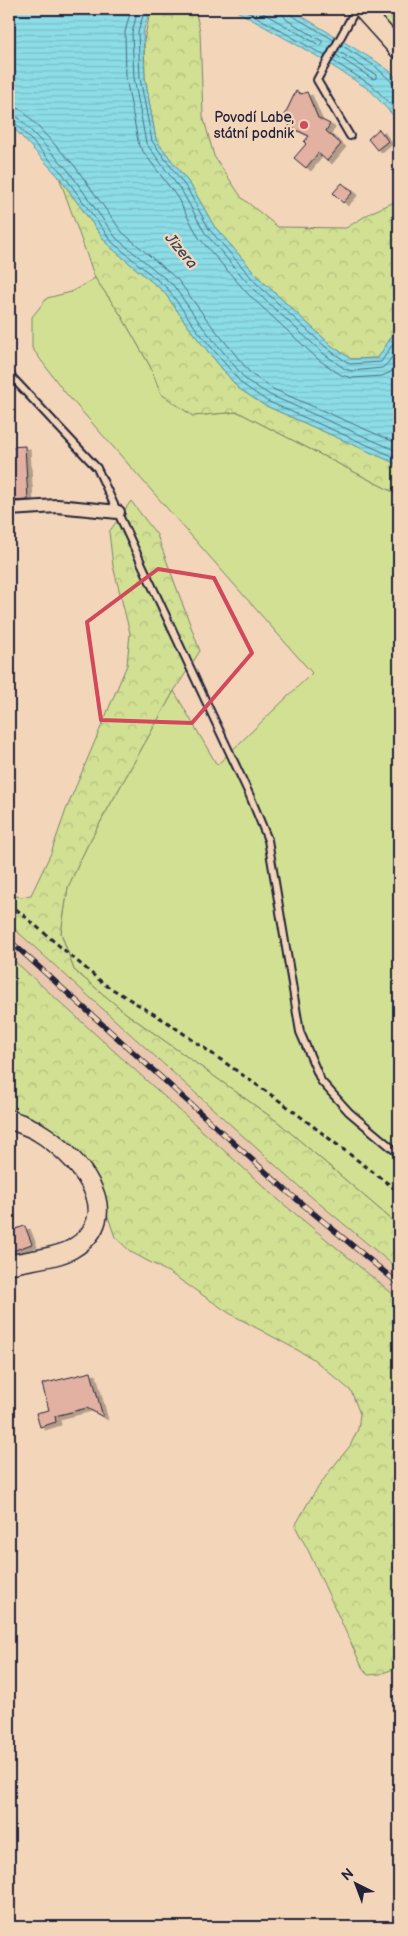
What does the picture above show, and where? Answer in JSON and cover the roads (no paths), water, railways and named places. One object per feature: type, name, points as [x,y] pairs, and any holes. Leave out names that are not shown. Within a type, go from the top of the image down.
[{"type":"main road","points":[[362,9],[399,50]]},
{"type":"main road","points":[[9,1119],[36,1131],[54,1143],[76,1165],[93,1187],[99,1216],[93,1230],[71,1250],[53,1256],[9,1264]]},
{"type":"street","points":[[9,509],[57,506],[118,512]]},
{"type":"lane","points":[[350,136],[318,80],[356,9]]},
{"type":"lane","points":[[9,374],[77,444],[97,468],[250,796],[268,840],[300,1032],[321,1081],[349,1112],[399,1154]]},
{"type":"water","name":"Jizera","points":[[9,9],[150,9],[143,33],[145,78],[156,140],[192,187],[214,226],[261,280],[332,346],[351,359],[378,358],[399,325],[399,465],[264,405],[238,388],[193,333],[164,292],[108,245],[59,177],[9,123]]},
{"type":"water","points":[[233,9],[290,9],[377,62],[391,72],[399,82],[399,122],[370,90],[315,55]]},
{"type":"railway","points":[[9,940],[289,1193],[399,1284]]},
{"type":"place","name":"Povodí Labe, státní podnik","points":[[304,125]]}]
